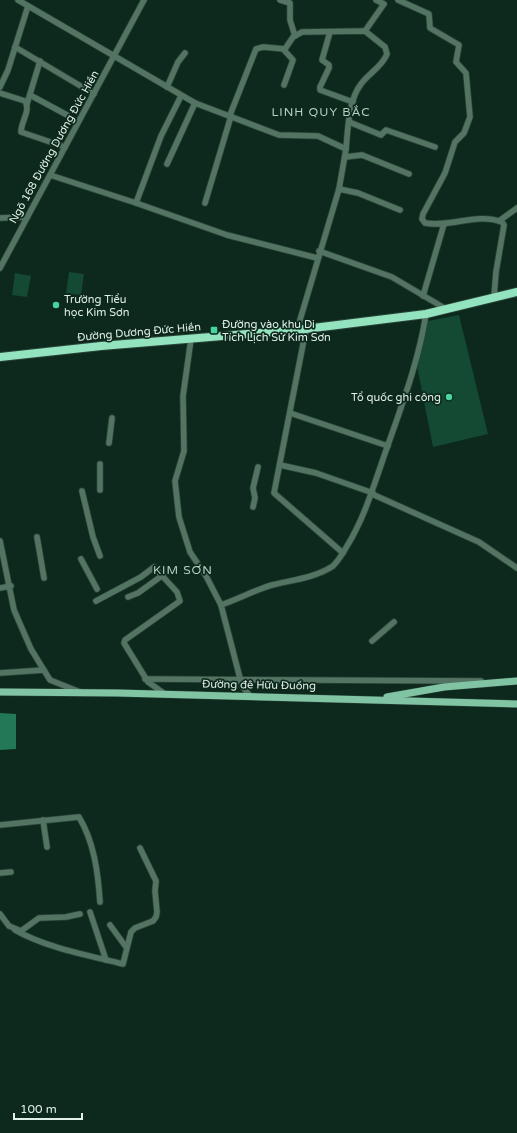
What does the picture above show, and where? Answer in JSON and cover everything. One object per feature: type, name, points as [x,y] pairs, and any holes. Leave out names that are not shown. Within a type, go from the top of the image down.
[{"type":"highway","name":"Đường Dương Đức Hiền","points":[[0,357],[101,346],[297,330],[426,314],[517,292]]},
{"type":"main road","points":[[373,699],[444,687],[517,680]]},
{"type":"main road","name":"Đường đê Hữu Đuống","points":[[0,692],[81,692],[517,704]]},
{"type":"street","points":[[18,0],[195,103],[279,135],[318,136],[346,149]]},
{"type":"street","name":"Ngõ 168 Đường Dương Đức Hiền","points":[[0,268],[144,0]]},
{"type":"street","points":[[280,0],[290,3],[290,20],[295,36]]},
{"type":"street","points":[[365,31],[386,2],[376,0]]},
{"type":"street","points":[[398,0],[429,14],[430,28],[459,45],[456,62],[466,73],[470,117],[468,126],[464,133],[455,142],[445,173],[423,214],[422,219],[425,223],[434,225],[483,218],[498,220],[504,225],[494,298]]},
{"type":"street","points":[[0,87],[28,6]]},
{"type":"street","points":[[284,50],[295,36],[302,32],[365,31],[385,47],[387,54],[383,62],[356,90],[349,122],[345,158],[339,189],[317,258],[297,330]]},
{"type":"street","points":[[330,32],[322,60],[329,65],[329,68],[320,90],[353,102]]},
{"type":"street","points":[[15,47],[94,94]]},
{"type":"street","points":[[205,203],[231,116],[254,52],[259,48],[264,47],[284,50],[292,60],[284,85]]},
{"type":"street","points":[[166,87],[178,62],[185,53]]},
{"type":"street","points":[[40,61],[27,104],[28,108],[21,132],[65,147]]},
{"type":"street","points":[[0,92],[25,101],[27,104]]},
{"type":"street","points":[[30,95],[67,115]]},
{"type":"street","points":[[136,203],[161,136],[181,96]]},
{"type":"street","points":[[167,164],[195,103]]},
{"type":"street","points":[[349,122],[380,135],[386,130],[435,147]]},
{"type":"street","points":[[345,158],[362,155],[409,174]]},
{"type":"street","points":[[50,175],[227,235],[317,258]]},
{"type":"street","points":[[339,189],[358,193],[400,210]]},
{"type":"street","points":[[498,220],[517,208]]},
{"type":"street","points":[[0,218],[27,217]]},
{"type":"street","points":[[423,296],[444,224]]},
{"type":"street","points":[[319,252],[392,277],[446,309]]},
{"type":"street","points":[[221,605],[272,586],[294,581],[326,570],[337,562],[357,530],[372,494],[422,341],[426,314]]},
{"type":"street","points":[[306,329],[275,495],[343,553]]},
{"type":"street","points":[[191,339],[183,396],[184,451],[175,482],[179,517],[190,552],[206,576],[221,605],[242,683],[250,696]]},
{"type":"street","points":[[290,413],[388,446]]},
{"type":"street","points":[[109,443],[112,418]]},
{"type":"street","points":[[100,464],[100,490]]},
{"type":"street","points":[[280,465],[316,473],[372,494],[454,529],[480,542],[517,568]]},
{"type":"street","points":[[253,508],[255,498],[253,488],[258,467]]},
{"type":"street","points":[[82,491],[93,537],[100,556]]},
{"type":"street","points":[[37,537],[44,578]]},
{"type":"street","points":[[0,541],[14,610],[20,625],[44,670],[53,682],[81,692]]},
{"type":"street","points":[[81,559],[97,589]]},
{"type":"street","points":[[96,601],[141,577],[154,567],[163,575],[177,592],[180,601],[125,640],[124,643],[145,678],[165,694]]},
{"type":"street","points":[[128,597],[138,593],[163,575]]},
{"type":"street","points":[[0,588],[10,586]]},
{"type":"street","points":[[372,641],[394,622]]},
{"type":"street","points":[[0,673],[44,670]]},
{"type":"street","points":[[145,678],[242,683],[447,682],[517,680]]},
{"type":"street","points":[[235,696],[242,683]]},
{"type":"street","points":[[0,825],[79,817],[88,833],[98,872],[100,902]]},
{"type":"street","points":[[43,820],[47,847]]},
{"type":"street","points":[[0,914],[9,926],[29,937],[69,950],[123,964],[131,932],[135,928],[153,921],[157,912],[155,890],[156,881],[140,848]]},
{"type":"street","points":[[0,873],[11,872]]},
{"type":"street","points":[[90,912],[106,960]]},
{"type":"street","points":[[16,930],[24,930],[39,918],[66,917],[80,914]]},
{"type":"street","points":[[110,925],[126,948]]},
{"type":"shaded area","points":[[69,272],[84,274],[81,295],[66,293]]},
{"type":"shaded area","points":[[15,273],[31,276],[27,297],[12,295]]},
{"type":"shaded area","points":[[459,315],[488,434],[433,447],[417,366],[428,321]]},
{"type":"shaded area","points":[[0,713],[16,714],[16,749],[0,750]]},
{"type":"place","name":"Trường Tiểu học Kim Sơn","points":[[56,305]]},
{"type":"place","name":"Đường vào khu Di Tích Lịch Sử Kim Sơn","points":[[214,330]]},
{"type":"place","name":"Tổ quốc ghi công","points":[[449,397]]},
{"type":"district","name":"LINH QUY BẮC","points":[[321,112]]},
{"type":"district","name":"KIM SƠN","points":[[183,570]]}]
